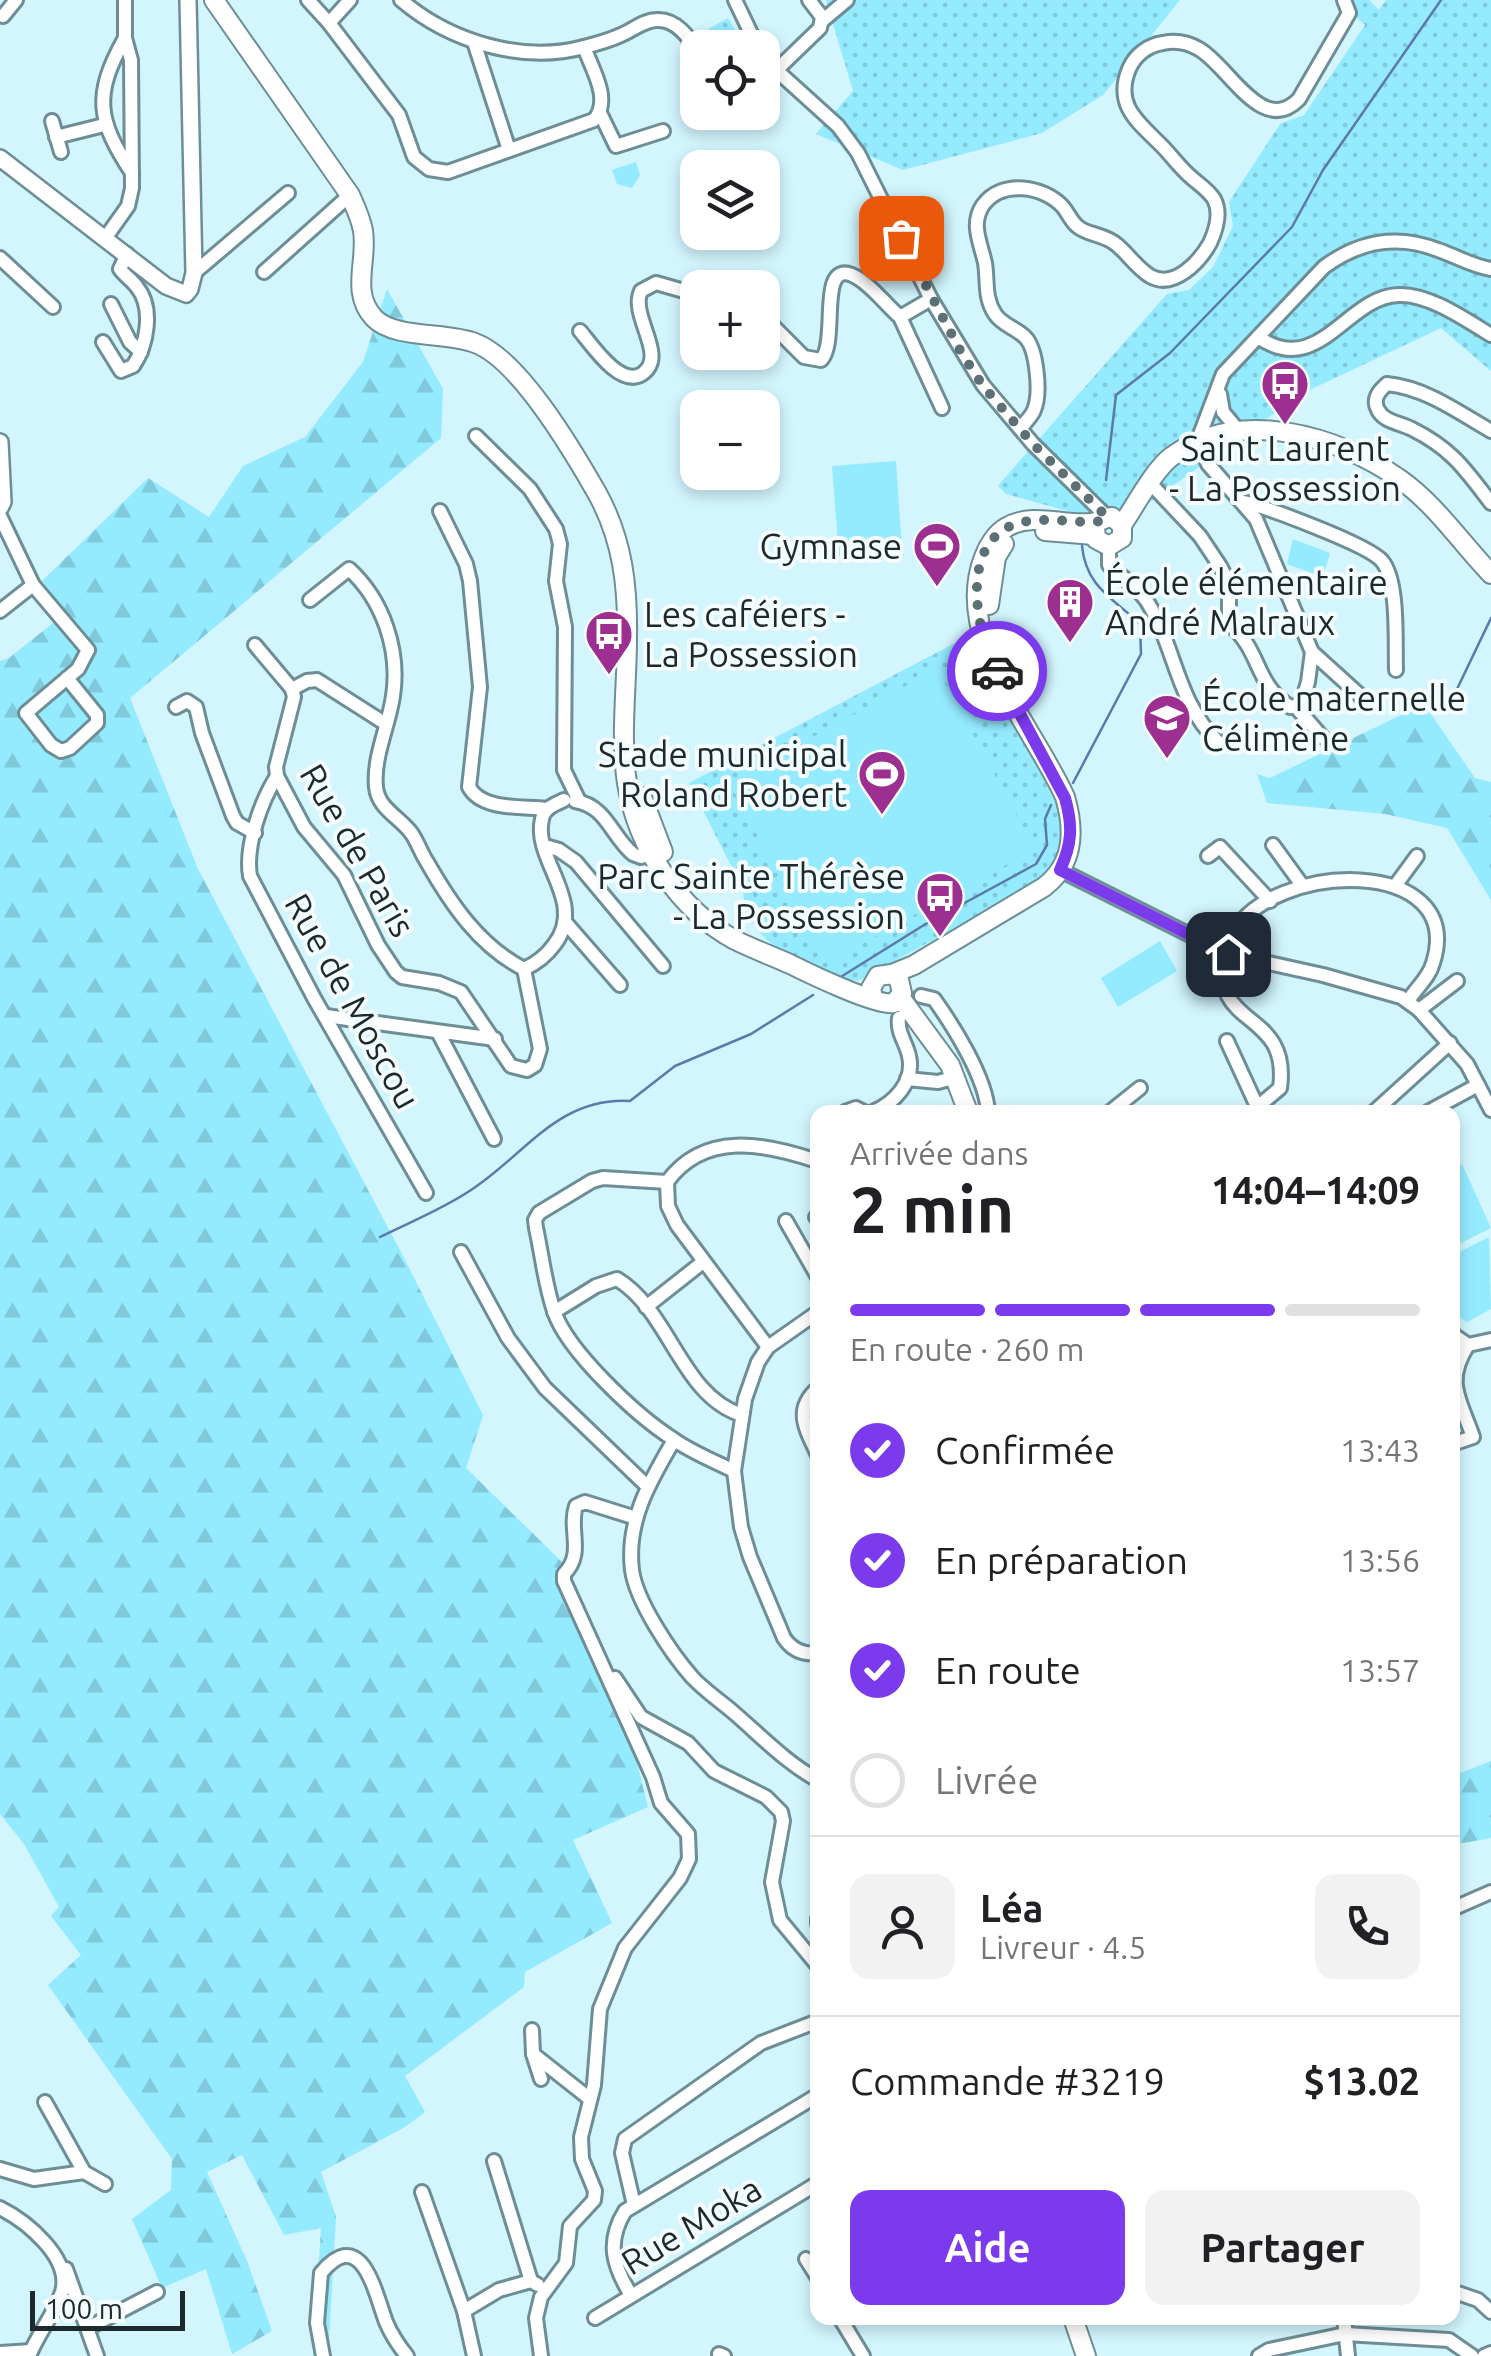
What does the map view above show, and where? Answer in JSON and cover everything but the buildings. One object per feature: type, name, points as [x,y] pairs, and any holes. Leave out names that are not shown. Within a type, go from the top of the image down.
[{"type":"main road","points":[[214,0],[350,195],[363,230],[361,295],[376,320],[410,332],[452,336],[493,350],[527,386],[596,492],[617,538],[628,587],[627,720],[656,852],[691,891],[780,959],[850,990],[889,995],[943,1053],[966,1105]]},
{"type":"main road","points":[[889,995],[914,965],[1022,902],[1047,892],[1064,872],[1071,846],[1071,819],[1065,798],[980,632],[976,592],[988,548],[1007,527],[1037,520],[1106,529],[1150,484],[1168,459],[1198,440],[1238,430],[1281,431],[1324,442],[1378,466],[1414,492],[1491,574]]},
{"type":"main road","points":[[1075,2325],[1086,2356]]},
{"type":"street","points":[[2,16],[16,0]]},
{"type":"street","points":[[106,237],[128,206],[132,172],[132,60],[125,38],[124,0]]},
{"type":"street","points":[[0,158],[181,294],[190,290],[194,273],[188,0]]},
{"type":"street","points":[[308,0],[330,23],[399,116],[414,158],[429,170],[448,172],[587,124],[600,113]]},
{"type":"street","points":[[330,23],[350,0]]},
{"type":"street","points":[[402,0],[442,27],[474,42],[538,52],[584,47],[656,20],[670,22],[682,30]]},
{"type":"street","points":[[735,0],[750,30]]},
{"type":"street","points":[[809,0],[820,12],[822,21]]},
{"type":"street","points":[[780,65],[847,0]]},
{"type":"street","points":[[1021,428],[1034,411],[1035,356],[1027,339],[998,319],[986,295],[976,225],[983,205],[1002,190],[1028,188],[1048,194],[1079,229],[1111,240],[1150,276],[1166,279],[1183,274],[1196,264],[1208,246],[1215,232],[1217,208],[1205,188],[1179,167],[1128,112],[1123,90],[1130,65],[1149,45],[1175,40],[1211,57],[1260,106],[1277,112],[1289,109],[1347,20],[1348,6],[1344,0]]},
{"type":"street","points":[[125,38],[108,73],[104,125],[132,172]]},
{"type":"street","points":[[474,42],[509,150]]},
{"type":"street","points":[[584,47],[602,99],[600,113],[616,146],[663,131]]},
{"type":"street","points":[[780,74],[838,126],[858,153],[972,370],[1106,529],[1109,565],[1146,599],[1186,700],[1218,742]]},
{"type":"street","points":[[52,121],[61,152]]},
{"type":"street","points":[[56,137],[104,125]]},
{"type":"street","points":[[194,273],[288,192]]},
{"type":"street","points":[[264,272],[350,195]]},
{"type":"street","points":[[1365,700],[1312,652],[1256,519],[1208,464],[1198,440],[1224,374],[1324,266],[1341,254],[1376,242],[1402,240],[1491,269]]},
{"type":"street","points":[[103,342],[121,371],[133,366],[142,352],[145,309],[140,290],[120,269],[127,254]]},
{"type":"street","points":[[0,258],[53,307]]},
{"type":"street","points":[[780,332],[804,357],[820,360],[830,345],[833,281],[841,274],[850,274],[900,317],[942,408]]},
{"type":"street","points":[[580,332],[619,372],[632,377],[642,374],[652,352],[637,310],[641,291],[656,284],[680,290]]},
{"type":"street","points":[[1258,337],[1270,344],[1300,350],[1326,338],[1382,298],[1400,294],[1421,299],[1491,335]]},
{"type":"street","points":[[900,317],[932,299]]},
{"type":"street","points":[[111,304],[130,342],[142,352]]},
{"type":"street","points":[[1224,374],[1219,398],[1222,412],[1238,430]]},
{"type":"street","points":[[1491,432],[1428,394],[1404,386],[1387,384],[1376,397],[1376,406],[1385,418],[1411,428],[1458,458],[1491,504]]},
{"type":"street","points":[[476,436],[530,489],[556,530],[560,544],[556,581],[565,627],[564,770],[572,800]]},
{"type":"street","points":[[0,442],[0,508]]},
{"type":"street","points":[[1150,484],[1210,550],[1230,584],[1229,623],[1253,651],[1262,680],[1269,690],[1296,708],[1322,737]]},
{"type":"street","points":[[1244,502],[1263,506],[1364,548],[1384,562],[1392,590],[1396,670]]},
{"type":"street","points":[[440,512],[466,564],[470,581],[480,686],[469,787],[474,796],[488,803],[547,808],[572,800],[588,803],[603,816],[628,851],[642,856],[656,852]]},
{"type":"street","points":[[0,516],[33,585],[88,650],[86,659],[26,713],[51,745],[61,751],[70,748],[97,723],[96,715],[67,678]]},
{"type":"street","name":"Rue de Paris","points":[[292,689],[294,704],[276,768],[304,827],[344,875],[378,945],[396,972],[408,979],[453,987],[468,998],[511,1066],[527,1070],[540,1057],[524,969],[501,956],[462,918],[414,836],[380,801],[375,782],[394,694],[394,672],[389,638],[376,600],[349,570],[310,600]]},
{"type":"street","points":[[0,610],[33,585]]},
{"type":"street","points":[[256,644],[292,689],[307,680],[317,680],[386,724]]},
{"type":"street","points":[[1296,708],[1304,698],[1312,652]]},
{"type":"street","points":[[176,707],[187,701],[196,707],[233,816],[237,824],[255,833]]},
{"type":"street","name":"Rue de Moscou","points":[[277,776],[255,833],[249,868],[254,886],[426,1193]]},
{"type":"street","points":[[524,969],[554,946],[565,922],[564,905],[545,846],[541,820],[547,808]]},
{"type":"street","points":[[1273,845],[1302,885]]},
{"type":"street","points":[[545,846],[576,862],[662,966]]},
{"type":"street","points":[[1208,856],[1220,847],[1270,900]]},
{"type":"street","points":[[1396,886],[1417,856]]},
{"type":"street","points":[[1064,872],[1228,954],[1388,992],[1413,1005],[1450,1044],[1491,1110]]},
{"type":"street","points":[[1226,1041],[1255,1102],[1261,1104],[1280,1088],[1278,1048],[1266,1031],[1230,1000],[1222,978],[1232,935],[1248,916],[1302,885],[1356,878],[1396,886],[1430,913],[1437,936],[1432,966],[1413,1005]]},
{"type":"street","points":[[565,922],[620,985]]},
{"type":"street","points":[[1413,1005],[1457,980]]},
{"type":"street","points":[[888,1105],[907,1079],[910,1061],[889,995]]},
{"type":"street","points":[[921,996],[934,999],[944,1015],[985,1093],[987,1105]]},
{"type":"street","points":[[326,1016],[495,1039]]},
{"type":"street","name":"Rue de Moscou","points":[[438,1032],[494,1139]]},
{"type":"street","points":[[1382,1105],[1450,1044]]},
{"type":"street","points":[[907,1079],[938,1082],[956,1076]]},
{"type":"street","points":[[1440,1105],[1478,1084]]},
{"type":"street","points":[[1119,1105],[1140,1088]]},
{"type":"street","points":[[768,1347],[703,1262],[668,1206],[667,1182],[690,1157],[710,1148],[739,1144],[769,1147],[810,1160]]},
{"type":"street","points":[[667,1182],[603,1178],[539,1212],[536,1228],[554,1312],[566,1336],[584,1358],[645,1418],[674,1440],[734,1471]]},
{"type":"street","points":[[792,1224],[810,1261]]},
{"type":"street","points":[[461,1252],[508,1338],[545,1388],[647,1486]]},
{"type":"street","points":[[646,1306],[703,1262]]},
{"type":"street","points":[[554,1312],[596,1286],[617,1279],[646,1306],[709,1396],[742,1415]]},
{"type":"street","points":[[810,1318],[768,1347],[750,1377],[734,1471],[741,1527],[750,1557],[784,1638],[789,1645],[810,1654]]},
{"type":"street","points":[[1460,1340],[1468,1345]]},
{"type":"street","points":[[1460,1358],[1468,1345],[1491,1340]]},
{"type":"street","points":[[810,1397],[802,1411],[810,1438]]},
{"type":"street","points":[[1460,1399],[1474,1438],[1460,1442]]},
{"type":"street","points":[[674,1440],[647,1486],[636,1518],[632,1573],[644,1603],[693,1678],[810,1775]]},
{"type":"street","points":[[541,2356],[536,2318],[546,2288],[566,2263],[570,2226],[594,2200],[595,2191],[580,2148],[596,2070],[600,2009],[616,1964],[689,1860],[688,1834],[660,1803],[653,1777],[564,1580],[576,1555],[576,1506],[585,1502],[636,1518]]},
{"type":"street","points":[[596,1650],[642,1717],[688,1743],[714,1771],[766,1797],[781,1812],[783,1822],[772,1882],[780,1920],[810,1956]]},
{"type":"street","points":[[1460,1906],[1491,1892]]},
{"type":"street","points":[[634,2205],[622,2153],[625,2139],[761,2043],[810,2024]]},
{"type":"street","points":[[532,2030],[533,2054],[541,2079]]},
{"type":"street","points":[[533,2054],[590,2099]]},
{"type":"street","points":[[45,2102],[84,2172],[105,2184]]},
{"type":"street","points":[[631,2295],[616,2272],[612,2242],[621,2218],[634,2205],[810,2103]]},
{"type":"street","points":[[494,2161],[531,2281]]},
{"type":"street","points":[[0,2169],[34,2179],[84,2172]]},
{"type":"street","name":"Rue Moka","points":[[596,2318],[810,2189]]},
{"type":"street","points":[[422,2192],[464,2312],[474,2356]]},
{"type":"street","points":[[0,2208],[28,2224],[71,2278],[97,2356]]},
{"type":"street","points":[[323,2356],[317,2323],[322,2273],[340,2258],[350,2257],[364,2265],[388,2326],[408,2356]]},
{"type":"street","points":[[806,2258],[810,2265]]},
{"type":"street","points":[[0,2353],[30,2353],[63,2289],[58,2262]]},
{"type":"street","points":[[464,2312],[499,2290],[531,2281],[546,2288]]},
{"type":"street","points":[[88,2328],[157,2292]]},
{"type":"street","points":[[1460,2293],[1478,2300],[1491,2312]]},
{"type":"street","points":[[844,2325],[863,2356]]},
{"type":"street","points":[[1345,2325],[1348,2356]]},
{"type":"street","points":[[1259,2356],[1269,2350],[1346,2334],[1448,2340],[1472,2356]]},
{"type":"street","points":[[1484,2356],[1491,2353]]},
{"type":"green space","points":[[826,0],[1180,0],[1103,95],[1042,133],[903,170],[816,134],[853,91]]},
{"type":"green space","points":[[1350,0],[1369,0],[1379,10],[1386,0],[1491,0],[1491,371],[1441,328],[1301,394],[1118,525],[1006,494],[998,486],[1001,482],[1167,294],[1189,290],[1213,267],[1233,226],[1229,202],[1280,124],[1304,115],[1365,25],[1351,13]]},
{"type":"green space","points":[[728,18],[735,30],[707,30]]},
{"type":"green space","points":[[636,162],[640,175],[632,188],[617,184],[612,170]]},
{"type":"green space","points":[[387,289],[443,389],[441,438],[130,698],[198,869],[483,1415],[466,1468],[562,1562],[559,1591],[637,1763],[648,1807],[573,1840],[612,1923],[525,1972],[524,1987],[405,2076],[425,2112],[321,2172],[336,2217],[328,2356],[313,2356],[321,2228],[284,2235],[242,2155],[207,2172],[247,2261],[272,2331],[232,2354],[206,2269],[162,2288],[132,2219],[171,2190],[172,2159],[48,1985],[81,1955],[51,1916],[59,1907],[24,1844],[0,1814],[0,661],[53,623],[59,603],[42,581],[148,478],[209,517],[243,466],[305,437],[363,362]]},
{"type":"green space","points":[[896,461],[902,551],[839,556],[832,466]]},
{"type":"green space","points":[[1293,539],[1330,553],[1323,577],[1287,564]]},
{"type":"green space","name":"Stade municipal Roland Robert","points":[[974,633],[1062,817],[1061,854],[1054,869],[1041,881],[858,981],[821,971],[783,953],[754,925],[743,889],[689,783]]},
{"type":"green space","name":"Stade municipal Roland Robert","points":[[937,669],[1035,849],[827,963],[729,783]]},
{"type":"green space","points":[[1424,704],[1475,778],[1491,782],[1491,900],[1447,828],[1385,814],[1267,803],[1257,774],[1270,778]]},
{"type":"green space","points":[[1160,941],[1177,971],[1118,1007],[1101,978]]},
{"type":"green space","points":[[1460,1165],[1491,1228],[1460,1244]]},
{"type":"green space","points":[[1489,1237],[1491,1309],[1467,1322],[1460,1318],[1460,1252]]},
{"type":"green space","points":[[1491,1761],[1491,1838],[1460,1844],[1460,1773]]},
{"type":"waterway","points":[[1106,480],[1116,395],[1170,353],[1292,227],[1323,170],[1441,0]]},
{"type":"waterway","points":[[1073,783],[1141,654],[1140,624],[1095,582],[1082,546]]},
{"type":"waterway","points":[[1447,710],[1491,618]]},
{"type":"waterway","points":[[839,978],[924,925],[1036,864],[1047,845],[1045,819],[1051,805]]},
{"type":"waterway","points":[[380,1237],[471,1190],[563,1118],[605,1102],[630,1101],[675,1066],[751,1034],[813,995]]},
{"type":"way so far","points":[[901,238],[983,386],[1033,444],[1107,517],[1083,523],[1026,521],[1007,527],[996,536],[982,563],[976,592],[980,632],[997,671]]},
{"type":"place","name":"Saint Laurent - La Possession","points":[[1285,426]]},
{"type":"place","name":"Gymnase","points":[[937,588]]},
{"type":"place","name":"École élémentaire André Malraux","points":[[1070,644]]},
{"type":"place","name":"Les caféiers - La Possession","points":[[609,676]]},
{"type":"place","name":"École maternelle Célimène","points":[[1167,760]]},
{"type":"place","name":"Stade municipal Roland Robert","points":[[882,816]]},
{"type":"place","name":"Parc Sainte Thérèse - La Possession","points":[[940,938]]},
{"type":"route","points":[[997,671],[1065,798],[1071,819],[1071,846],[1060,870],[1228,954]]}]
